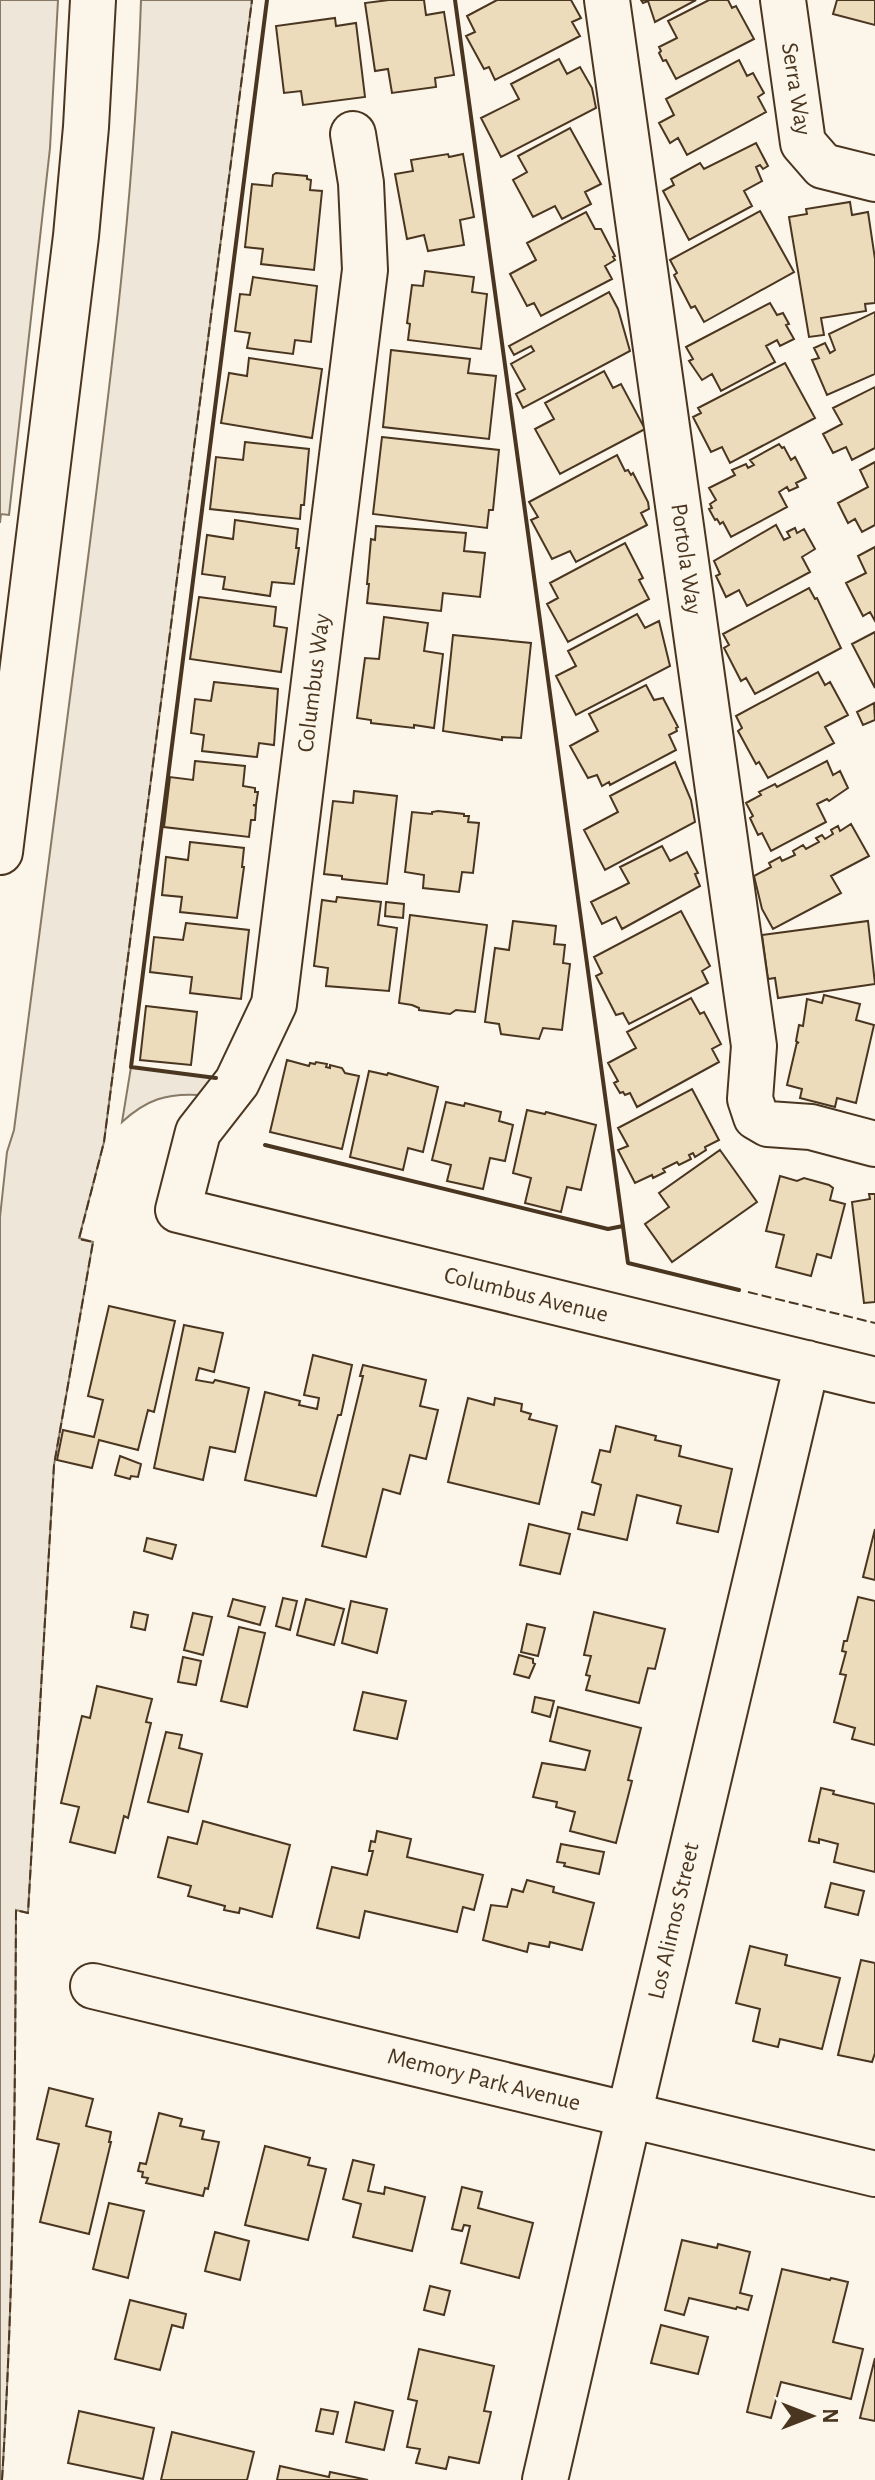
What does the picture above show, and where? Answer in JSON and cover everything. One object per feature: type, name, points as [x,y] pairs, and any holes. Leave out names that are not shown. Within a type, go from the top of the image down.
[{"type":"main road","points":[[0,852],[76,236],[93,0]]},
{"type":"main road","name":"Portola Way","points":[[607,0],[754,1046],[750,1099],[756,1117],[768,1124],[811,1127],[875,1144]]},
{"type":"main road","name":"Serra Way","points":[[783,0],[803,143],[823,166],[875,179]]},
{"type":"main road","name":"Columbus Way","points":[[178,1210],[198,1132],[237,1082],[274,1004],[365,270],[361,183],[353,134]]},
{"type":"main road","name":"Columbus Avenue","points":[[178,1210],[875,1380]]},
{"type":"main road","name":"Los Alimos Street","points":[[545,2480],[807,1363]]},
{"type":"main road","name":"Memory Park Avenue","points":[[93,1986],[875,2174]]},
{"type":"shaded area","points":[[0,0],[58,0],[50,148],[9,515],[1,514],[0,523]]},
{"type":"shaded area","points":[[141,0],[252,0],[104,1142],[79,1238],[93,1242],[54,1465],[28,1913],[16,1910],[11,2266],[0,2480],[0,1217],[7,1152],[14,1130],[113,354],[128,213]]},
{"type":"shaded area","points":[[131,1067],[216,1078],[199,1095],[176,1095],[157,1100],[122,1122]]},
{"type":"building","points":[[424,0],[426,15],[444,12],[454,75],[435,78],[436,87],[392,93],[388,69],[375,71],[365,3]]},
{"type":"building","points":[[497,0],[571,0],[581,18],[572,22],[580,36],[495,80],[489,67],[484,69],[466,36],[475,32],[467,16]]},
{"type":"building","points":[[641,0],[696,0],[655,22],[648,1],[643,3]]},
{"type":"building","points":[[709,0],[728,0],[732,8],[736,6],[754,39],[676,79],[659,53],[659,47],[677,38],[668,21]]},
{"type":"building","points":[[837,0],[875,0],[875,25],[833,14]]},
{"type":"building","points":[[335,18],[336,26],[356,23],[365,97],[303,105],[301,91],[284,93],[276,26]]},
{"type":"building","points":[[559,59],[567,74],[580,67],[592,88],[596,108],[501,157],[481,118],[519,99],[511,84]]},
{"type":"building","points":[[739,60],[747,76],[753,73],[764,93],[758,97],[766,112],[687,155],[678,138],[670,143],[659,123],[674,115],[666,99]]},
{"type":"building","points":[[570,128],[601,184],[585,192],[591,204],[562,219],[555,206],[533,217],[513,180],[527,172],[518,156]]},
{"type":"building","points":[[756,143],[768,166],[763,169],[760,165],[756,167],[762,181],[744,191],[752,206],[689,240],[663,191],[674,185],[671,179],[700,163],[704,169]]},
{"type":"building","points":[[448,154],[449,157],[463,154],[474,217],[460,220],[464,245],[428,251],[424,235],[407,239],[395,174],[413,171],[411,160]]},
{"type":"building","points":[[276,173],[307,176],[311,180],[310,190],[322,191],[314,270],[261,264],[263,249],[245,247],[252,184],[272,186]]},
{"type":"building","points":[[850,202],[852,215],[868,212],[875,259],[875,303],[865,304],[866,311],[821,318],[824,335],[809,337],[789,217],[807,214],[806,209]]},
{"type":"building","points":[[760,211],[794,272],[704,322],[695,306],[691,308],[670,260]]},
{"type":"building","points":[[586,212],[595,229],[601,229],[615,256],[615,260],[605,266],[612,279],[541,316],[534,303],[527,306],[510,274],[536,260],[527,243]]},
{"type":"building","points":[[425,271],[474,277],[472,292],[487,294],[481,349],[408,340],[412,285],[423,286]]},
{"type":"building","points":[[253,277],[317,286],[311,342],[295,340],[293,354],[247,348],[250,333],[235,331],[240,294],[250,295]]},
{"type":"building","points":[[609,292],[618,309],[630,351],[523,408],[516,394],[525,389],[511,364],[534,351],[531,346],[514,355],[509,346]]},
{"type":"building","points":[[770,303],[777,315],[783,313],[794,339],[780,346],[777,340],[766,346],[775,362],[721,391],[712,374],[702,380],[689,361],[693,359],[686,347]]},
{"type":"building","points":[[875,312],[875,374],[827,395],[812,360],[819,358],[814,348],[825,343],[830,353],[835,350],[829,334]]},
{"type":"building","points":[[391,350],[470,359],[468,373],[496,376],[489,439],[383,427]]},
{"type":"building","points":[[249,358],[322,369],[312,438],[221,423],[229,373],[247,376]]},
{"type":"building","points":[[785,363],[815,418],[730,463],[722,447],[711,452],[693,417],[701,413],[698,408]]},
{"type":"building","points":[[604,371],[613,388],[621,384],[645,429],[560,474],[535,429],[554,419],[545,403]]},
{"type":"building","points":[[875,387],[875,448],[852,460],[846,447],[833,453],[823,434],[842,424],[833,408]]},
{"type":"building","points":[[382,437],[499,450],[493,510],[489,510],[487,528],[373,514]]},
{"type":"building","points":[[245,442],[309,449],[300,519],[210,509],[216,457],[243,460]]},
{"type":"building","points":[[779,444],[791,460],[795,457],[806,478],[796,483],[798,487],[789,491],[787,487],[779,492],[787,507],[731,537],[723,522],[720,524],[715,520],[709,509],[716,500],[709,488],[735,475],[732,470],[746,464],[748,468],[754,465],[750,460]]},
{"type":"building","points":[[617,455],[625,471],[628,470],[631,475],[633,473],[648,502],[649,509],[641,513],[647,525],[576,562],[570,551],[552,559],[531,520],[538,517],[529,502]]},
{"type":"building","points":[[875,462],[875,525],[862,532],[855,519],[848,523],[838,503],[868,487],[860,470]]},
{"type":"building","points":[[235,520],[298,529],[294,584],[272,582],[270,596],[223,589],[225,577],[202,574],[207,535],[233,539]]},
{"type":"building","points":[[776,525],[784,540],[790,537],[787,532],[795,528],[797,533],[804,529],[815,549],[802,557],[810,572],[747,606],[739,590],[726,597],[716,576],[720,574],[714,561]]},
{"type":"building","points":[[376,526],[466,533],[464,551],[485,553],[480,597],[443,593],[441,611],[367,603],[371,539],[375,540]]},
{"type":"building","points":[[625,543],[643,578],[639,580],[649,599],[568,642],[547,604],[558,598],[550,583]]},
{"type":"building","points":[[875,547],[875,621],[870,612],[863,616],[846,583],[866,573],[858,556]]},
{"type":"building","points":[[809,588],[841,648],[755,694],[746,678],[741,681],[724,648],[729,645],[723,634]]},
{"type":"building","points":[[199,597],[276,607],[274,626],[287,628],[281,672],[190,659]]},
{"type":"building","points":[[637,614],[645,628],[659,621],[670,666],[576,715],[556,676],[576,666],[568,651]]},
{"type":"building","points":[[384,617],[428,623],[424,651],[443,654],[434,728],[371,723],[371,720],[357,718],[365,658],[379,659]]},
{"type":"building","points":[[875,632],[875,688],[852,644]]},
{"type":"building","points":[[453,635],[531,643],[521,738],[502,737],[502,740],[443,731]]},
{"type":"building","points":[[818,672],[825,685],[830,682],[848,715],[825,727],[834,743],[768,778],[759,762],[756,764],[738,731],[742,728],[736,716]]},
{"type":"building","points":[[214,682],[278,689],[274,745],[259,743],[257,757],[202,751],[204,735],[191,733],[195,699],[211,701]]},
{"type":"building","points":[[646,685],[654,700],[663,698],[678,727],[669,735],[676,750],[610,785],[609,782],[602,786],[597,775],[588,778],[570,746],[598,731],[589,714]]},
{"type":"building","points":[[874,703],[875,720],[863,725],[857,712]]},
{"type":"building","points":[[195,761],[245,766],[243,786],[255,788],[258,792],[256,805],[253,805],[256,806],[255,820],[251,820],[249,837],[164,827],[170,777],[193,780]]},
{"type":"building","points":[[827,761],[833,775],[840,771],[848,788],[829,801],[827,799],[817,804],[826,822],[771,851],[762,833],[758,835],[746,803],[761,795],[759,792],[775,784],[777,787]]},
{"type":"building","points":[[675,762],[691,800],[695,822],[605,870],[584,830],[618,812],[610,796]]},
{"type":"building","points":[[354,791],[397,796],[387,884],[324,874],[333,801],[353,803]]},
{"type":"building","points":[[438,811],[464,814],[469,816],[468,822],[479,823],[473,873],[462,872],[459,892],[423,888],[424,875],[405,872],[412,812],[432,814]]},
{"type":"building","points":[[851,824],[869,856],[831,876],[841,893],[773,929],[762,909],[754,876],[771,867],[769,863],[780,857],[782,861],[795,855],[793,851],[803,845],[806,849],[819,842],[816,838],[822,835],[825,839],[833,834],[831,830],[838,826],[840,831]]},
{"type":"building","points":[[190,842],[244,848],[237,918],[180,912],[182,897],[162,895],[166,857],[188,860]]},
{"type":"building","points":[[662,846],[670,861],[687,852],[698,873],[695,874],[700,886],[622,929],[616,917],[602,924],[591,902],[629,883],[620,867]]},
{"type":"building","points":[[337,897],[381,902],[378,925],[397,928],[389,991],[326,986],[328,968],[314,966],[322,900],[336,902]]},
{"type":"building","points":[[386,902],[404,904],[403,918],[385,916]]},
{"type":"building","points":[[681,911],[710,966],[702,971],[708,983],[629,1024],[623,1013],[616,1015],[596,976],[602,973],[594,957]]},
{"type":"building","points":[[410,915],[487,925],[475,1012],[456,1010],[450,1014],[419,1010],[412,1005],[399,1003]]},
{"type":"building","points":[[513,921],[556,926],[554,944],[565,945],[563,963],[570,964],[562,1030],[543,1028],[539,1039],[501,1034],[499,1024],[485,1022],[495,948],[509,950]]},
{"type":"building","points":[[868,921],[875,984],[778,998],[775,978],[768,979],[762,935]]},
{"type":"building","points":[[186,923],[249,930],[241,999],[190,993],[192,977],[150,972],[154,937],[183,940]]},
{"type":"building","points":[[824,995],[860,1004],[856,1020],[874,1025],[856,1103],[837,1098],[835,1107],[800,1098],[802,1089],[787,1085],[807,999],[822,1003]]},
{"type":"building","points":[[691,998],[700,1014],[704,1012],[721,1044],[712,1049],[719,1062],[637,1107],[630,1093],[620,1093],[614,1083],[618,1081],[608,1063],[636,1048],[627,1032]]},
{"type":"building","points":[[146,1006],[197,1012],[191,1065],[140,1060]]},
{"type":"building","points":[[287,1060],[309,1066],[316,1062],[327,1064],[326,1067],[342,1068],[345,1073],[359,1076],[342,1149],[270,1132]]},
{"type":"building","points":[[369,1071],[438,1087],[423,1152],[408,1148],[403,1170],[350,1157]]},
{"type":"building","points":[[692,1089],[719,1140],[695,1157],[693,1153],[689,1155],[691,1159],[679,1165],[677,1162],[653,1178],[652,1175],[635,1183],[618,1150],[628,1146],[618,1128]]},
{"type":"building","points":[[446,1102],[464,1106],[465,1103],[501,1112],[499,1121],[513,1125],[505,1161],[490,1158],[483,1189],[447,1181],[451,1165],[432,1160]]},
{"type":"building","points":[[527,1110],[596,1125],[581,1190],[567,1187],[561,1212],[525,1203],[531,1178],[513,1173]]},
{"type":"building","points":[[720,1150],[757,1202],[672,1262],[645,1224],[669,1207],[659,1193]]},
{"type":"building","points":[[780,1176],[829,1185],[833,1188],[830,1200],[845,1204],[831,1258],[817,1254],[811,1276],[776,1267],[784,1235],[766,1231]]},
{"type":"building","points":[[869,1194],[875,1194],[875,1302],[864,1303],[852,1202],[870,1199]]},
{"type":"building","points":[[109,1306],[175,1321],[154,1412],[148,1410],[138,1450],[99,1440],[92,1468],[57,1460],[63,1430],[94,1437],[103,1400],[88,1396]]},
{"type":"building","points":[[184,1325],[223,1333],[214,1372],[199,1368],[196,1380],[213,1383],[215,1380],[249,1388],[235,1452],[210,1447],[203,1480],[154,1468]]},
{"type":"building","points":[[313,1355],[352,1365],[341,1415],[338,1415],[316,1496],[245,1480],[265,1392],[317,1409],[319,1398],[304,1395]]},
{"type":"building","points":[[363,1365],[426,1380],[420,1406],[438,1410],[426,1459],[410,1455],[400,1494],[383,1489],[366,1557],[322,1546],[363,1376],[360,1376]]},
{"type":"building","points":[[468,1398],[494,1405],[495,1398],[522,1404],[521,1411],[531,1414],[529,1419],[557,1426],[539,1504],[448,1482]]},
{"type":"building","points":[[616,1426],[681,1446],[679,1456],[732,1469],[718,1532],[677,1523],[681,1506],[637,1495],[627,1540],[578,1529],[582,1512],[594,1515],[601,1485],[592,1482],[600,1450],[610,1452]]},
{"type":"building","points":[[120,1456],[141,1464],[138,1477],[131,1476],[130,1479],[115,1475]]},
{"type":"building","points":[[529,1524],[570,1534],[560,1574],[520,1565]]},
{"type":"building","points":[[875,1529],[875,1580],[863,1577]]},
{"type":"building","points":[[147,1538],[176,1545],[172,1559],[144,1551]]},
{"type":"building","points":[[858,1597],[875,1601],[875,1745],[852,1739],[855,1728],[834,1722],[846,1675],[840,1674],[846,1652],[842,1651]]},
{"type":"building","points":[[283,1598],[297,1601],[290,1630],[276,1626]]},
{"type":"building","points":[[233,1599],[265,1607],[260,1625],[228,1616]]},
{"type":"building","points":[[306,1599],[344,1609],[334,1645],[297,1635]]},
{"type":"building","points":[[351,1601],[387,1609],[377,1653],[342,1643]]},
{"type":"building","points":[[134,1612],[148,1615],[145,1630],[131,1627]]},
{"type":"building","points":[[594,1612],[665,1629],[655,1669],[648,1668],[639,1703],[586,1690],[591,1656],[584,1655]]},
{"type":"building","points":[[193,1613],[212,1617],[203,1655],[184,1650]]},
{"type":"building","points":[[527,1624],[545,1628],[538,1656],[521,1652]]},
{"type":"building","points":[[239,1627],[265,1633],[247,1707],[221,1701]]},
{"type":"building","points":[[519,1655],[533,1659],[535,1664],[529,1678],[514,1674]]},
{"type":"building","points":[[183,1657],[201,1661],[196,1685],[178,1682]]},
{"type":"building","points":[[97,1686],[152,1699],[146,1722],[151,1723],[128,1818],[124,1816],[115,1853],[70,1842],[79,1807],[61,1803],[82,1716],[90,1718]]},
{"type":"building","points":[[363,1692],[406,1701],[397,1739],[354,1730]]},
{"type":"building","points":[[535,1697],[554,1701],[550,1717],[532,1712]]},
{"type":"building","points":[[558,1707],[641,1728],[628,1780],[632,1781],[616,1843],[570,1831],[575,1812],[556,1807],[557,1802],[533,1797],[542,1763],[585,1770],[590,1751],[550,1741]]},
{"type":"building","points":[[166,1732],[182,1735],[179,1748],[202,1754],[188,1812],[148,1802]]},
{"type":"building","points":[[821,1788],[875,1804],[875,1872],[834,1862],[838,1844],[819,1839],[819,1843],[809,1841]]},
{"type":"building","points":[[203,1821],[290,1845],[272,1917],[240,1908],[239,1913],[224,1910],[225,1906],[188,1896],[191,1886],[158,1877],[168,1837],[197,1844]]},
{"type":"building","points":[[377,1831],[411,1839],[407,1857],[483,1875],[474,1910],[463,1907],[457,1932],[365,1911],[359,1938],[317,1928],[332,1867],[367,1875],[373,1851],[369,1851],[371,1841],[375,1842]]},
{"type":"building","points":[[561,1844],[604,1852],[599,1874],[557,1862]]},
{"type":"building","points":[[527,1880],[554,1887],[553,1892],[594,1903],[582,1950],[550,1942],[549,1947],[529,1943],[527,1952],[483,1940],[491,1905],[507,1907],[512,1889],[523,1892]]},
{"type":"building","points":[[831,1883],[864,1891],[858,1915],[825,1907]]},
{"type":"building","points":[[750,1946],[787,1955],[785,1965],[840,1978],[822,2049],[780,2039],[778,2047],[753,2041],[760,2009],[736,2003]]},
{"type":"building","points":[[861,1960],[875,1963],[875,2053],[872,2062],[838,2055]]},
{"type":"building","points":[[49,2088],[93,2099],[86,2126],[111,2132],[89,2234],[40,2222],[59,2144],[37,2139]]},
{"type":"building","points":[[159,2113],[182,2119],[180,2126],[204,2131],[202,2139],[219,2142],[208,2189],[205,2188],[203,2196],[146,2183],[148,2178],[142,2177],[143,2172],[138,2171],[140,2163],[146,2164]]},
{"type":"building","points":[[265,2146],[310,2158],[308,2165],[326,2169],[308,2240],[245,2225]]},
{"type":"building","points":[[353,2160],[374,2165],[368,2191],[384,2194],[385,2187],[425,2197],[412,2251],[353,2237],[361,2204],[343,2199]]},
{"type":"building","points":[[462,2187],[482,2192],[478,2208],[533,2223],[519,2278],[461,2263],[470,2226],[464,2225],[462,2231],[452,2229]]},
{"type":"building","points":[[109,2203],[144,2211],[128,2278],[93,2269]]},
{"type":"building","points":[[215,2232],[249,2241],[240,2280],[205,2271]]},
{"type":"building","points":[[682,2240],[750,2252],[740,2293],[752,2296],[748,2310],[689,2298],[684,2315],[665,2310]]},
{"type":"building","points":[[782,2269],[848,2282],[833,2342],[863,2349],[851,2399],[781,2382],[771,2418],[747,2412]]},
{"type":"building","points":[[430,2286],[450,2291],[444,2315],[424,2310]]},
{"type":"building","points":[[130,2300],[186,2314],[183,2328],[172,2325],[160,2370],[115,2359]]},
{"type":"building","points":[[661,2325],[708,2337],[698,2374],[651,2363]]},
{"type":"building","points":[[419,2349],[494,2366],[484,2411],[491,2412],[479,2463],[449,2457],[446,2469],[416,2463],[420,2449],[407,2447],[417,2401],[408,2399]]},
{"type":"building","points":[[875,2358],[875,2421],[860,2418]]},
{"type":"building","points":[[355,2402],[393,2411],[384,2450],[346,2442]]},
{"type":"building","points":[[321,2409],[338,2412],[333,2434],[316,2431]]},
{"type":"building","points":[[79,2411],[154,2428],[143,2479],[68,2463]]},
{"type":"building","points":[[172,2432],[254,2452],[247,2480],[161,2480]]},
{"type":"building","points":[[280,2466],[329,2477],[330,2472],[368,2480],[277,2480]]},
{"type":"fence","points":[[2,2480],[11,2266],[16,1910],[28,1913],[54,1465],[93,1242],[79,1239],[104,1142],[252,0]]},
{"type":"fence","points":[[748,1292],[875,1323]]},
{"type":"wall","points":[[216,1078],[131,1067],[267,0]]},
{"type":"wall","points":[[455,0],[628,1263],[739,1290]]},
{"type":"wall","points":[[265,1145],[608,1229],[623,1226]]}]
